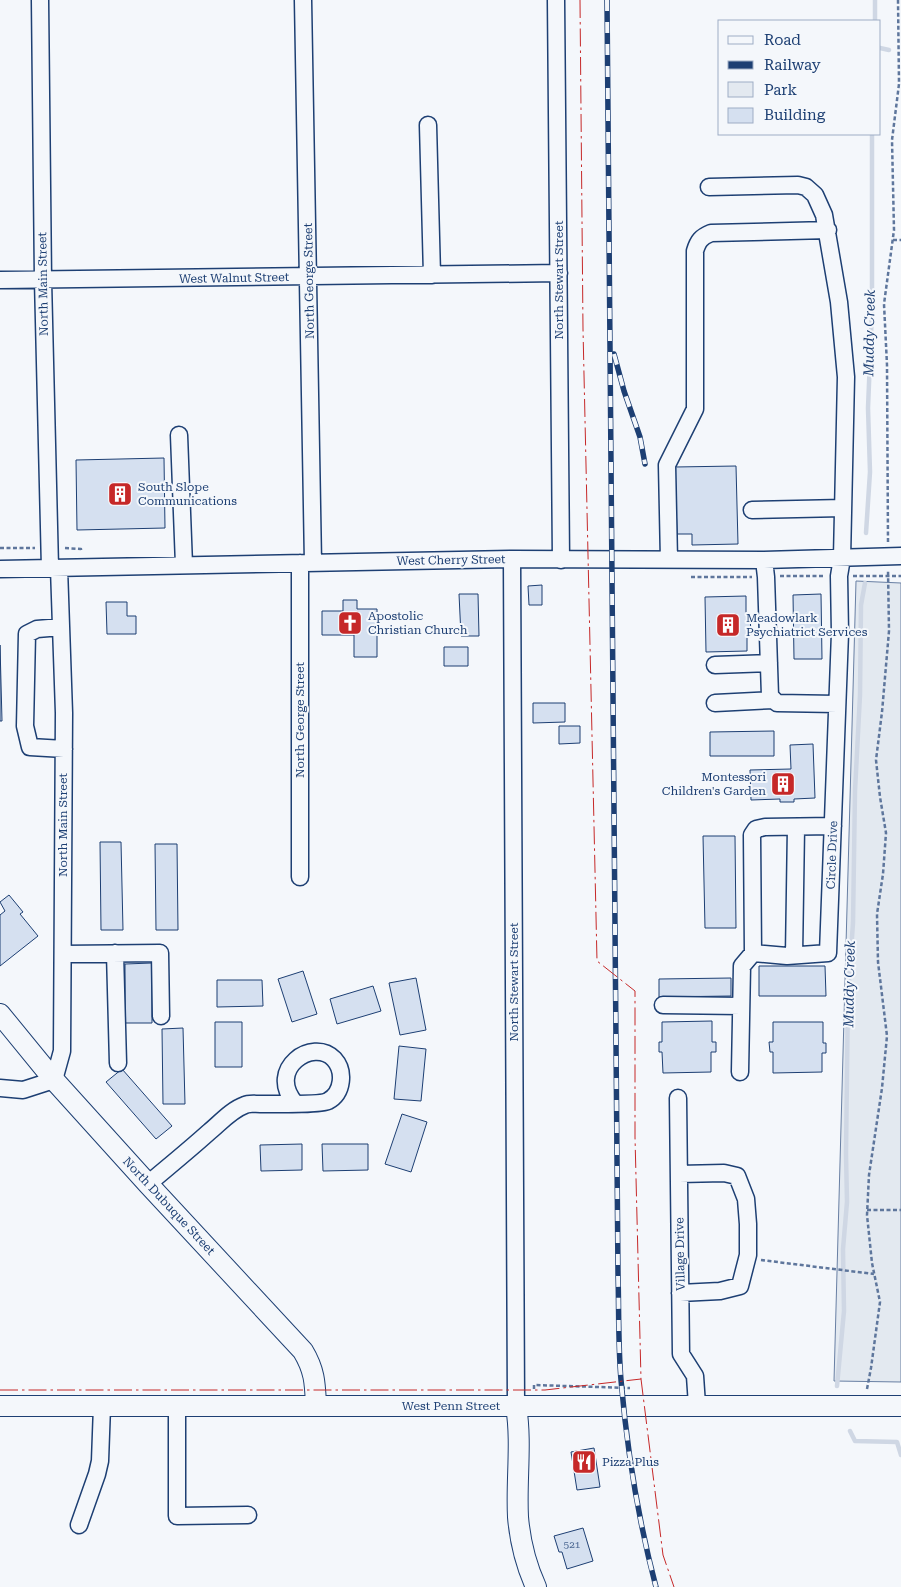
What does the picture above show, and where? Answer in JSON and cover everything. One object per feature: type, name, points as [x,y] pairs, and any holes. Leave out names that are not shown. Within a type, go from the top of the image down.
[{"type":"main road","name":"North Dubuque Street","points":[[0,1014],[54,1080],[303,1351],[315,1379],[316,1405]]},
{"type":"main road","name":"West Penn Street","points":[[0,1406],[901,1406]]},
{"type":"main road","points":[[516,1406],[519,1423],[518,1517],[526,1560],[536,1587]]},
{"type":"street","name":"North Main Street","points":[[40,0],[43,280],[55,568],[61,627],[64,749],[62,1052],[54,1080]]},
{"type":"street","name":"North George Street","points":[[300,878],[307,563],[308,277],[304,0]]},
{"type":"street","name":"North Stewart Street","points":[[556,0],[561,560]]},
{"type":"street","points":[[428,125],[432,275]]},
{"type":"street","name":"Circle Drive","points":[[709,187],[798,185],[806,187],[815,195],[828,230],[840,302],[846,377],[842,558],[839,576],[840,633],[828,953],[794,955],[753,953]]},
{"type":"street","points":[[669,560],[667,465],[695,409],[695,251],[698,242],[703,236],[711,233],[828,230]]},
{"type":"street","name":"West Walnut Street","points":[[0,280],[559,274]]},
{"type":"street","points":[[179,435],[184,566]]},
{"type":"street","points":[[752,510],[843,508]]},
{"type":"street","name":"West Cherry Street","points":[[0,569],[512,559],[764,560],[901,556]]},
{"type":"street","name":"North Stewart Street","points":[[512,559],[516,1406]]},
{"type":"street","points":[[764,560],[770,696],[777,703],[837,704]]},
{"type":"street","points":[[61,627],[37,629],[26,634],[25,726],[30,747],[64,749]]},
{"type":"street","points":[[715,665],[769,663]]},
{"type":"street","points":[[715,703],[774,700]]},
{"type":"street","points":[[740,1072],[742,966],[753,953],[752,835],[756,829],[765,827],[833,826]]},
{"type":"street","points":[[794,955],[796,827]]},
{"type":"street","points":[[115,953],[118,1063]]},
{"type":"street","points":[[63,954],[160,953],[161,1016]]},
{"type":"street","points":[[663,1005],[741,1006]]},
{"type":"street","points":[[0,1088],[23,1090],[54,1080]]},
{"type":"street","name":"Village Drive","points":[[678,1098],[681,1354],[695,1376],[697,1405]]},
{"type":"street","points":[[148,1184],[230,1114],[246,1104],[295,1103]]},
{"type":"street","points":[[679,1174],[724,1173],[737,1176],[746,1198],[748,1224],[747,1259],[740,1286],[720,1291],[680,1293]]},
{"type":"street","points":[[79,1525],[100,1461],[102,1406]]},
{"type":"street","points":[[177,1406],[178,1516],[248,1515]]},
{"type":"path","points":[[893,240],[901,240]]},
{"type":"path","points":[[0,548],[34,548]]},
{"type":"path","points":[[59,548],[81,549]]},
{"type":"path","points":[[691,577],[901,576]]},
{"type":"path","points":[[867,1210],[901,1210]]},
{"type":"path","points":[[747,1259],[874,1274]]},
{"type":"green space","points":[[856,581],[901,583],[901,1382],[834,1381]]},
{"type":"building","name":"South Slope Communications","points":[[164,458],[165,528],[77,530],[76,460]]},
{"type":"building","points":[[736,466],[738,544],[692,545],[692,534],[677,534],[675,467]]},
{"type":"building","points":[[542,585],[542,605],[529,605],[528,586]]},
{"type":"building","points":[[459,594],[478,594],[479,636],[461,636]]},
{"type":"building","points":[[821,594],[822,659],[794,659],[793,595]]},
{"type":"building","name":"Meadowlark Psychiatrict Services","points":[[746,596],[746,614],[750,614],[751,635],[747,635],[747,651],[706,652],[705,597]]},
{"type":"building","name":"Apostolic Christian Church","points":[[343,600],[357,600],[357,609],[377,609],[377,657],[354,657],[354,635],[322,635],[322,611],[343,611]]},
{"type":"building","points":[[106,602],[127,602],[127,616],[136,616],[136,634],[107,634]]},
{"type":"building","points":[[0,645],[2,721],[0,721]]},
{"type":"building","points":[[444,647],[468,647],[468,666],[444,666]]},
{"type":"building","points":[[533,703],[565,703],[565,722],[533,723]]},
{"type":"building","points":[[559,726],[580,726],[580,743],[559,744]]},
{"type":"building","points":[[774,731],[774,756],[710,756],[710,732]]},
{"type":"building","name":"Montessori Children's Garden","points":[[813,744],[815,798],[794,799],[794,802],[780,802],[780,799],[751,800],[750,770],[791,769],[790,745]]},
{"type":"building","points":[[703,836],[735,836],[736,928],[705,928]]},
{"type":"building","points":[[100,842],[121,842],[123,930],[101,930]]},
{"type":"building","points":[[155,844],[177,844],[178,930],[156,930]]},
{"type":"building","points":[[9,895],[23,912],[20,914],[38,936],[0,966],[0,915],[5,911],[0,902]]},
{"type":"building","points":[[152,963],[152,1023],[125,1023],[125,964]]},
{"type":"building","points":[[759,966],[825,966],[826,996],[759,996]]},
{"type":"building","points":[[303,971],[317,1014],[292,1022],[278,979]]},
{"type":"building","points":[[416,978],[426,1030],[400,1035],[389,983]]},
{"type":"building","points":[[731,978],[731,996],[659,997],[659,979]]},
{"type":"building","points":[[217,980],[262,980],[263,1006],[217,1007]]},
{"type":"building","points":[[373,986],[381,1011],[337,1024],[330,999]]},
{"type":"building","points":[[712,1021],[712,1042],[716,1042],[716,1052],[711,1052],[711,1072],[663,1073],[662,1052],[659,1052],[659,1042],[662,1042],[662,1022]]},
{"type":"building","points":[[215,1022],[242,1022],[242,1067],[215,1067]]},
{"type":"building","points":[[773,1022],[823,1022],[823,1043],[826,1043],[826,1053],[822,1053],[822,1072],[773,1073],[773,1052],[770,1052],[769,1042],[773,1042]]},
{"type":"building","points":[[183,1028],[185,1104],[163,1104],[162,1029]]},
{"type":"building","points":[[399,1046],[426,1049],[421,1101],[394,1099]]},
{"type":"building","points":[[122,1069],[172,1126],[156,1139],[106,1082]]},
{"type":"building","points":[[402,1114],[427,1122],[411,1172],[385,1164]]},
{"type":"building","points":[[302,1144],[302,1170],[261,1171],[260,1145]]},
{"type":"building","points":[[322,1144],[368,1144],[368,1170],[323,1171]]},
{"type":"building","points":[[594,1448],[600,1487],[577,1490],[571,1452]]},
{"type":"building","points":[[583,1528],[593,1561],[567,1569],[562,1552],[559,1552],[554,1536]]},
{"type":"waterway","name":"Muddy Creek","points":[[875,0],[875,20]]},
{"type":"waterway","points":[[881,48],[889,50]]},
{"type":"waterway","name":"Muddy Creek","points":[[866,533],[870,472],[868,408],[872,310],[872,135]]},
{"type":"waterway","name":"Muddy Creek","points":[[837,1386],[844,1311],[843,1249],[847,1202],[848,994],[853,923],[861,605],[865,583]]},
{"type":"waterway","name":"Muddy Creek","points":[[850,1431],[855,1441],[897,1442],[901,1455]]},
{"type":"railway","points":[[607,0],[619,1354],[623,1406],[634,1484],[656,1587]]},
{"type":"railway","points":[[614,354],[624,391],[640,437],[645,464]]},
{"type":"power","points":[[580,0],[583,329],[597,961],[635,991],[635,1137],[641,1379],[663,1555],[674,1587]]},
{"type":"power","points":[[0,1390],[545,1390],[641,1379]]},
{"type":"place","name":"South Slope Communications","points":[[120,494]]},
{"type":"place","name":"Apostolic Christian Church","points":[[350,623]]},
{"type":"place","name":"Meadowlark Psychiatrict Services","points":[[728,625]]},
{"type":"place","name":"Montessori Children's Garden","points":[[783,784]]},
{"type":"place","name":"Pizza Plus","points":[[584,1462]]}]
